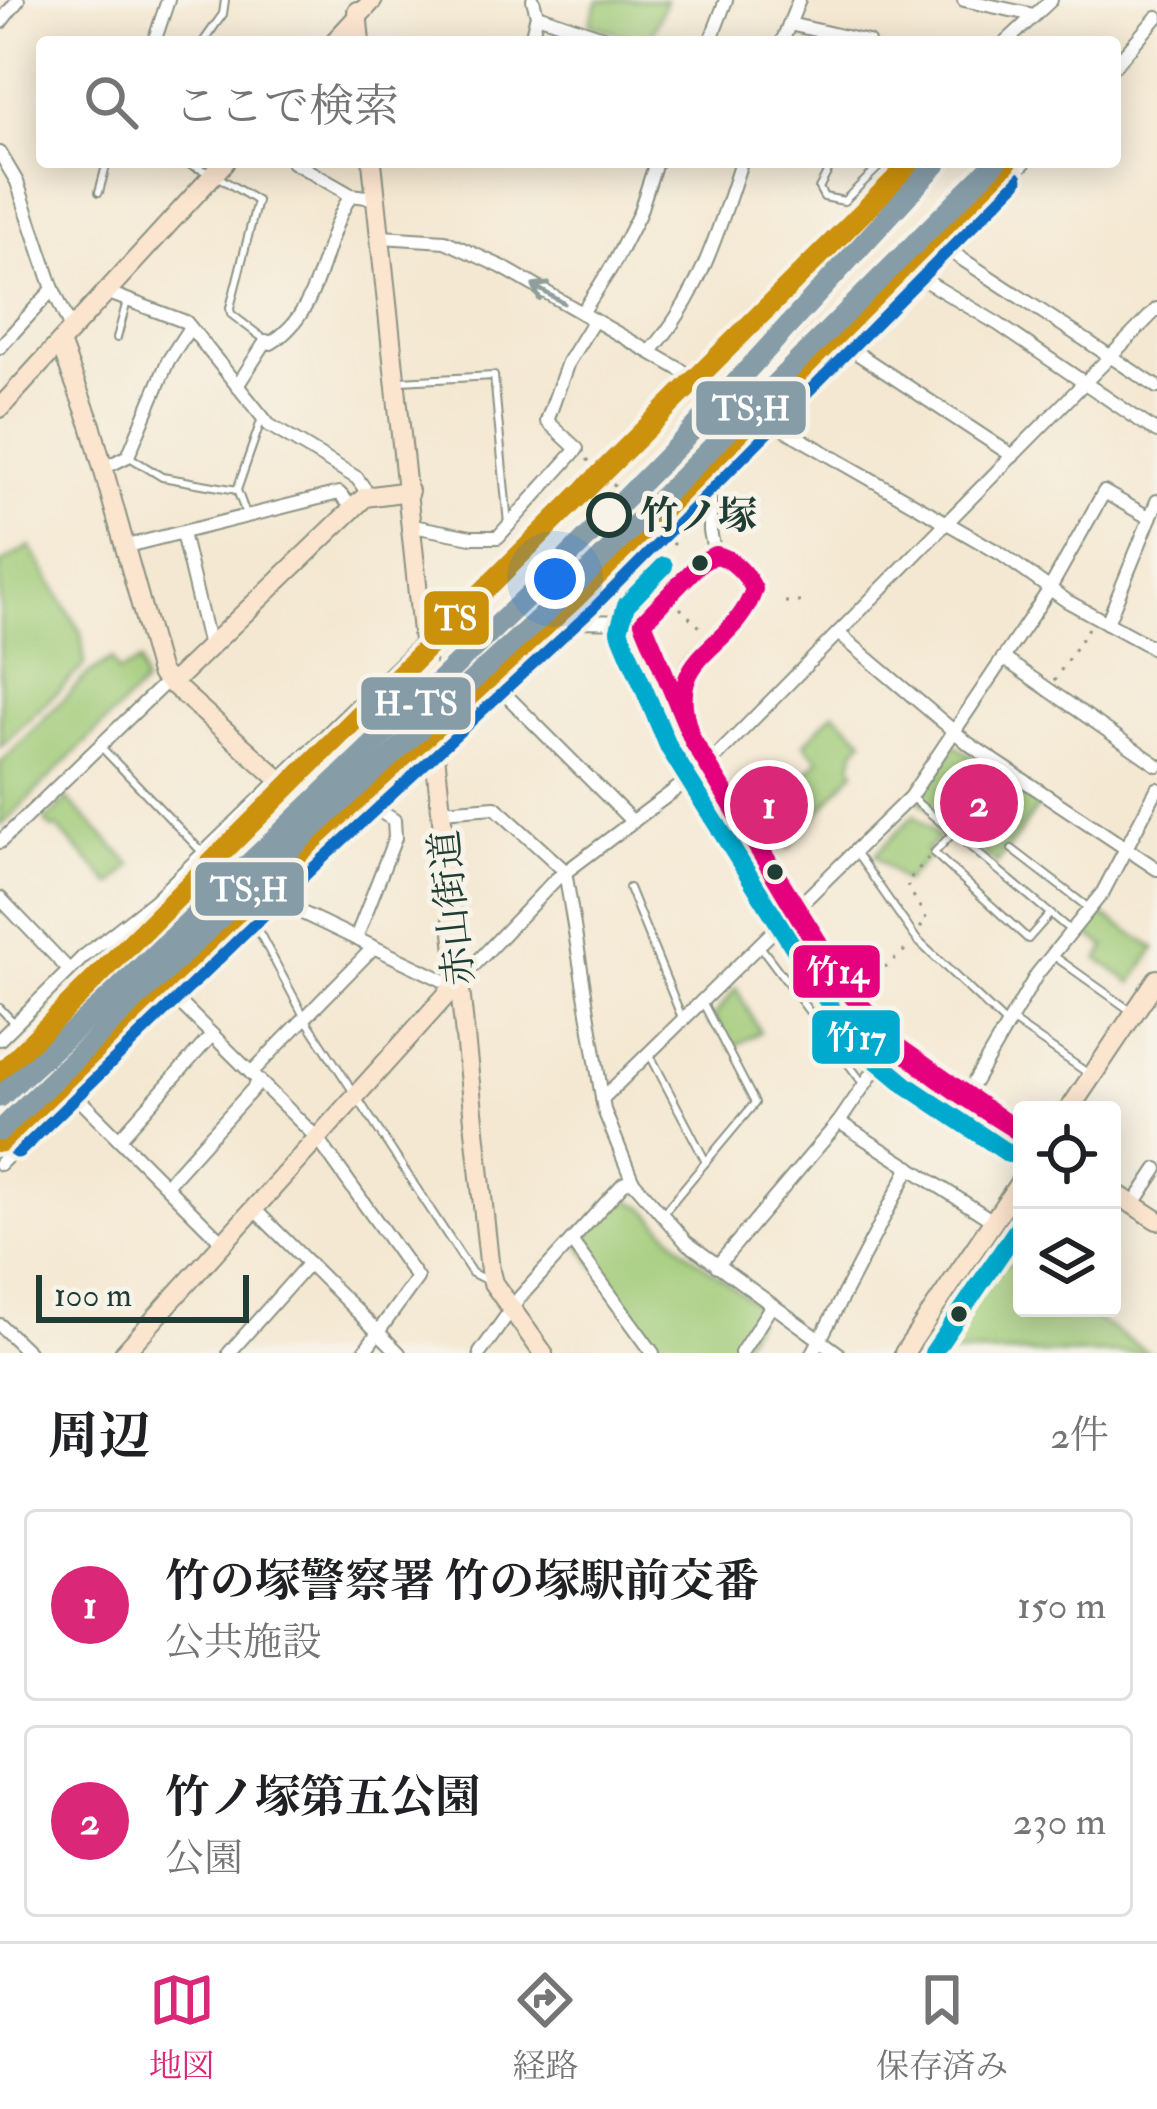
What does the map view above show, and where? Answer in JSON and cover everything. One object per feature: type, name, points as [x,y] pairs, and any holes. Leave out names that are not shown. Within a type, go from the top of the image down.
[{"type":"street","points":[[0,23],[18,0]]},
{"type":"street","points":[[156,36],[168,0]]},
{"type":"street","points":[[338,36],[357,8],[373,0]]},
{"type":"street","points":[[532,36],[538,15],[533,0]]},
{"type":"street","points":[[712,36],[726,0]]},
{"type":"street","points":[[784,36],[799,0]]},
{"type":"street","points":[[964,0],[1034,15]]},
{"type":"street","points":[[1012,36],[1051,0]]},
{"type":"street","points":[[538,15],[600,36]]},
{"type":"street","points":[[1121,58],[1157,17]]},
{"type":"street","points":[[789,25],[840,36]]},
{"type":"street","points":[[0,153],[17,182],[53,290],[160,673],[279,779]]},
{"type":"street","points":[[0,408],[219,168]]},
{"type":"street","points":[[304,168],[351,195],[375,197]]},
{"type":"street","name":"赤山街道","points":[[373,168],[493,1283],[543,1353]]},
{"type":"street","points":[[413,526],[498,537],[578,449],[548,421],[568,362],[639,214],[654,168]]},
{"type":"street","points":[[651,351],[679,320],[688,292],[703,271],[739,168]]},
{"type":"street","points":[[715,555],[710,480],[1019,168]]},
{"type":"street","points":[[237,386],[266,341],[271,344],[284,335],[304,308],[320,279],[334,222],[351,195]]},
{"type":"street","points":[[381,237],[445,241],[502,267],[1001,554],[1049,590],[1157,650]]},
{"type":"street","points":[[942,246],[1157,387]]},
{"type":"street","points":[[914,274],[998,324],[1157,432]]},
{"type":"street","points":[[0,347],[53,290]]},
{"type":"street","points":[[106,292],[190,327],[262,418],[357,478],[369,494]]},
{"type":"street","points":[[124,1353],[457,983],[565,871],[708,766],[1157,309]]},
{"type":"street","points":[[102,469],[128,456],[168,361],[190,327]]},
{"type":"street","points":[[843,344],[1012,456]]},
{"type":"street","points":[[0,842],[352,507],[369,494],[409,491]]},
{"type":"street","points":[[602,1099],[910,797],[1049,590],[1104,492],[1150,518]]},
{"type":"street","points":[[123,547],[340,493],[352,507]]},
{"type":"street","points":[[1101,620],[1157,501]]},
{"type":"street","points":[[182,532],[208,646]]},
{"type":"street","points":[[0,1164],[366,803],[435,756],[568,621],[643,622],[700,563],[715,555],[730,561],[754,589],[745,612],[689,668],[684,692],[689,735]]},
{"type":"street","points":[[643,622],[689,735],[852,996],[893,1043],[1013,1129]]},
{"type":"street","points":[[838,633],[953,733],[1157,869]]},
{"type":"street","points":[[0,1039],[69,970],[154,901],[423,641]]},
{"type":"street","points":[[1003,658],[1157,764]]},
{"type":"street","points":[[656,661],[689,668]]},
{"type":"street","points":[[501,690],[633,822]]},
{"type":"street","points":[[965,1098],[1037,974],[1103,892],[1157,789]]},
{"type":"street","points":[[356,938],[395,838],[394,820],[366,803]]},
{"type":"street","points":[[441,811],[495,807],[565,871],[602,1099],[612,1137],[632,1180],[660,1216],[716,1266],[772,1305],[816,1346],[838,1353]]},
{"type":"street","points":[[269,897],[457,983]]},
{"type":"street","points":[[0,898],[69,970]]},
{"type":"street","points":[[166,1185],[305,1018],[374,947]]},
{"type":"street","points":[[1075,1101],[1157,979]]},
{"type":"street","points":[[170,993],[318,1139],[417,1278],[363,1353]]},
{"type":"street","points":[[119,1139],[212,1035]]},
{"type":"street","points":[[716,1266],[839,1122],[893,1043]]},
{"type":"street","points":[[72,1092],[223,1243]]},
{"type":"street","points":[[839,1122],[993,1221]]},
{"type":"street","points":[[816,1346],[910,1166]]},
{"type":"street","points":[[1133,1204],[1157,1169]]},
{"type":"street","points":[[480,1353],[511,1309],[623,1184],[632,1180]]},
{"type":"street","points":[[904,1353],[1013,1192]]},
{"type":"street","points":[[1121,1197],[1157,1220]]},
{"type":"street","points":[[254,1209],[399,1353]]},
{"type":"street","points":[[572,1242],[653,1353]]},
{"type":"street","points":[[229,1353],[309,1263]]},
{"type":"street","points":[[741,1353],[772,1305]]},
{"type":"street","points":[[0,1325],[28,1353]]},
{"type":"lane","points":[[207,36],[223,14],[224,0]]},
{"type":"lane","points":[[99,192],[105,168]]},
{"type":"lane","points":[[219,168],[257,201],[230,308],[231,314],[266,341]]},
{"type":"lane","points":[[830,168],[819,188],[824,197],[844,201],[878,168]]},
{"type":"lane","points":[[117,338],[128,300]]},
{"type":"lane","points":[[397,381],[494,376],[508,524]]},
{"type":"lane","points":[[246,514],[237,490],[262,418]]},
{"type":"lane","points":[[128,456],[162,477],[237,490]]},
{"type":"lane","points":[[100,745],[203,853]]},
{"type":"lane","points":[[910,797],[1071,932]]},
{"type":"lane","points":[[953,833],[934,853],[1028,939],[1050,914]]},
{"type":"lane","points":[[1012,849],[1090,909]]},
{"type":"lane","points":[[854,850],[917,940],[1009,1022],[1092,1076]]},
{"type":"lane","points":[[629,888],[683,1022]]},
{"type":"lane","points":[[250,916],[305,1018],[472,1273],[493,1283]]},
{"type":"lane","points":[[760,946],[864,1084]]},
{"type":"lane","points":[[1053,956],[1135,1013]]},
{"type":"lane","points":[[660,1216],[755,1103],[703,1003]]},
{"type":"lane","points":[[0,1008],[15,1024]]},
{"type":"lane","points":[[650,1055],[706,1162]]},
{"type":"path","points":[[594,466],[680,550]]},
{"type":"path","points":[[668,596],[715,641]]},
{"type":"path","points":[[785,602],[807,602]]},
{"type":"path","points":[[1048,690],[1101,620]]},
{"type":"green space","points":[[598,0],[666,0],[651,36],[625,36],[590,24]]},
{"type":"green space","points":[[30,546],[81,633],[85,665],[0,747],[0,564]]},
{"type":"green space","points":[[112,659],[118,672],[140,662],[144,684],[0,827],[0,764],[86,676]]},
{"type":"green space","points":[[834,712],[864,739],[855,750],[855,770],[789,848],[770,817],[782,810],[769,788],[783,796],[819,760],[804,744]]},
{"type":"green space","points":[[955,745],[1039,805],[997,864],[920,801]]},
{"type":"green space","points":[[67,799],[132,865],[112,885],[45,821]]},
{"type":"green space","points":[[914,815],[939,838],[904,882],[875,855]]},
{"type":"green space","points":[[1099,913],[1155,948],[1132,983],[1098,959],[1106,947],[1084,932]]},
{"type":"green space","points":[[736,988],[760,1032],[731,1048],[714,1016]]},
{"type":"green space","points":[[623,1197],[645,1208],[687,1252],[754,1303],[757,1318],[736,1353],[659,1353],[581,1247],[581,1240]]},
{"type":"green space","points":[[992,1253],[1013,1266],[1013,1317],[1093,1317],[1149,1353],[923,1353]]},
{"type":"transit line","name":"TS","points":[[0,1074],[907,168]]},
{"type":"transit line","name":"H-TS","points":[[0,1097],[562,563],[687,436],[933,168]]},
{"type":"transit line","name":"TS;H","points":[[0,1131],[295,845],[571,589],[990,168]]},
{"type":"transit line","name":"TS","points":[[0,1142],[276,874],[574,599],[1001,168]]},
{"type":"transit line","name":"TS","points":[[17,1148],[312,862],[588,606],[1013,179]]},
{"type":"transit line","name":"竹14","points":[[715,555],[738,568],[754,589],[731,627],[691,670],[684,711],[693,741],[643,622],[700,563],[715,555]]},
{"type":"transit line","name":"竹17","points":[[664,566],[626,605],[619,630],[669,748],[834,1012],[876,1060],[906,1085],[1009,1154]]},
{"type":"transit line","name":"竹14","points":[[693,741],[852,996],[893,1043]]},
{"type":"transit line","name":"竹14","points":[[693,741],[830,968],[893,1043]]},
{"type":"transit line","name":"竹14","points":[[893,1043],[1022,1134],[940,1080],[893,1043]]},
{"type":"transit line","name":"竹17","points":[[933,1353],[1013,1235]]},
{"type":"place","name":"竹ノ塚","points":[[609,515]]},
{"type":"place","name":"竹ノ塚第五公園","points":[[979,803]]},
{"type":"place","name":"竹の塚警察署 竹の塚駅前交番","points":[[769,805]]}]
